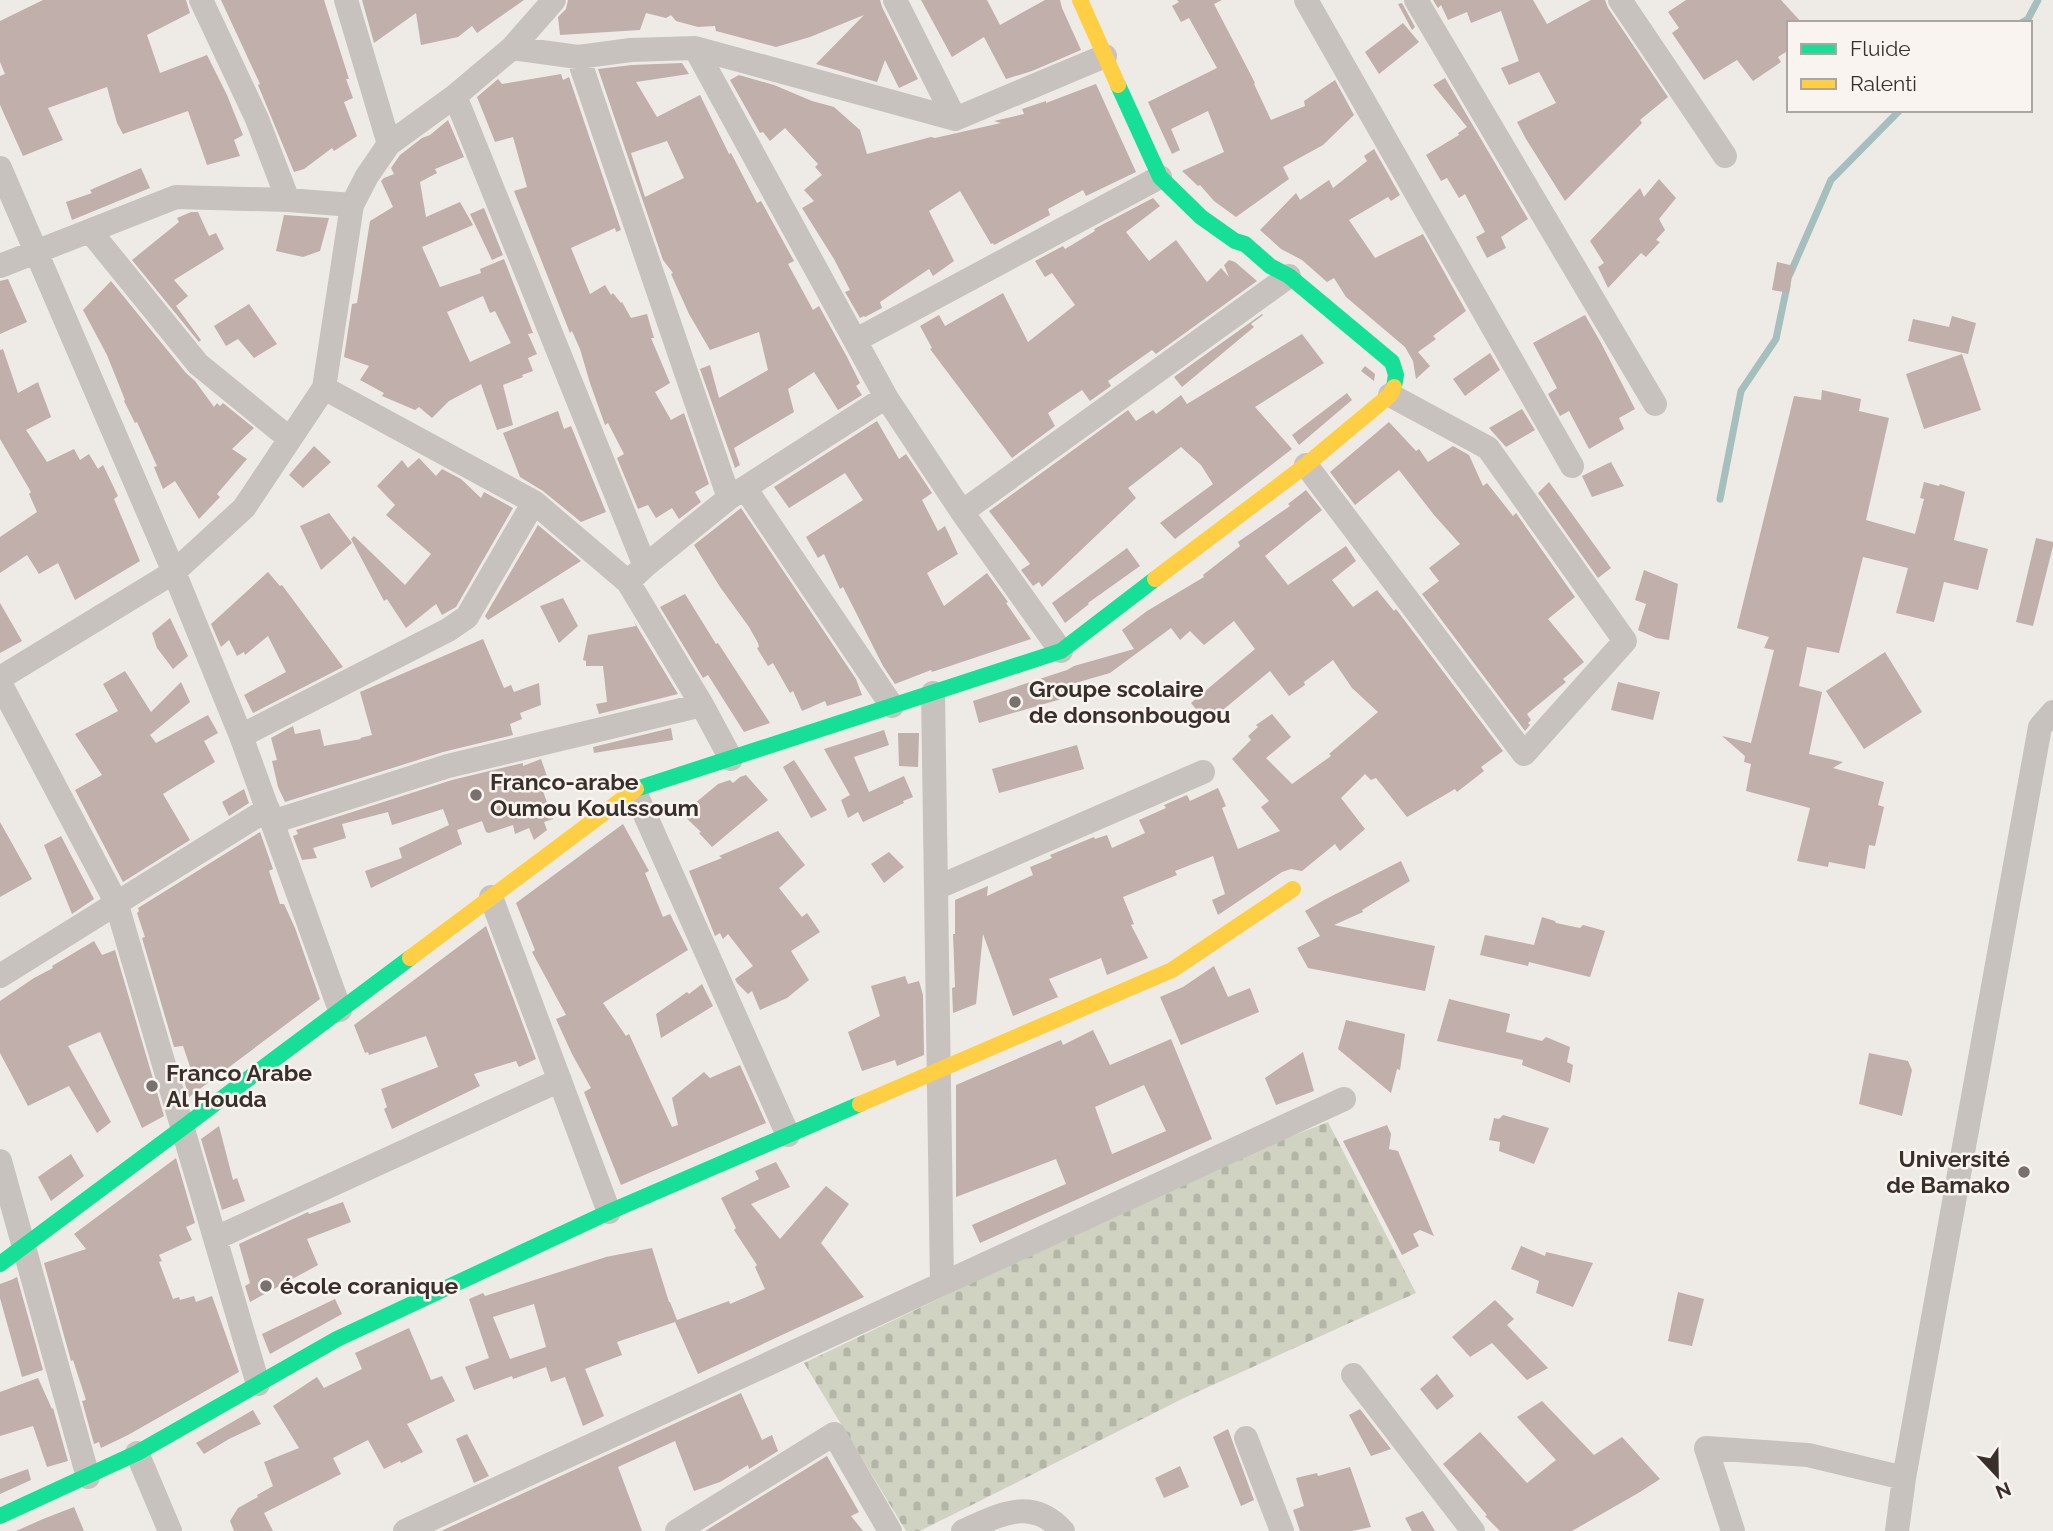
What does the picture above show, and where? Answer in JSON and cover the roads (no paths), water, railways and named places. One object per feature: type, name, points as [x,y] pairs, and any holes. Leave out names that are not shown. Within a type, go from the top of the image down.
[{"type":"street","points":[[201,0],[257,119],[288,200]]},
{"type":"street","points":[[346,0],[389,144]]},
{"type":"street","points":[[258,1384],[116,902],[0,680],[174,572],[244,508],[324,388],[352,205],[367,176],[389,144],[455,96],[512,48],[554,0]]},
{"type":"street","points":[[895,0],[955,119]]},
{"type":"street","points":[[0,1264],[634,790],[1060,651],[1306,465],[1390,396],[1397,381],[1392,362],[1289,276],[1270,266],[1245,244],[1235,241],[1201,217],[1160,177],[1080,0]]},
{"type":"street","points":[[1306,0],[1572,466]]},
{"type":"street","points":[[1416,0],[1655,404]]},
{"type":"street","points":[[1619,0],[1724,156]]},
{"type":"street","points":[[512,48],[578,57],[631,50],[695,48],[955,119],[1105,56]]},
{"type":"street","points":[[695,48],[886,397],[962,512],[1060,651]]},
{"type":"street","points":[[578,57],[737,493],[892,706]]},
{"type":"street","points":[[455,96],[636,574],[731,758]]},
{"type":"street","points":[[0,168],[174,572],[241,736],[340,1010]]},
{"type":"street","points":[[856,340],[1160,177]]},
{"type":"street","points":[[0,267],[176,197],[352,205]]},
{"type":"street","points":[[90,231],[198,363],[290,439]]},
{"type":"street","points":[[962,512],[1289,276]]},
{"type":"street","points":[[324,388],[534,502],[636,574]]},
{"type":"street","points":[[1306,465],[1524,754],[1625,642],[1488,448],[1390,396]]},
{"type":"street","points":[[636,574],[737,493],[886,397]]},
{"type":"street","points":[[241,736],[448,630],[467,617],[534,502]]},
{"type":"street","points":[[933,693],[942,1284]]},
{"type":"street","points":[[0,976],[116,902],[270,816],[448,766],[702,705]]},
{"type":"street","points":[[1897,1531],[1904,1478],[2040,727],[2053,712]]},
{"type":"street","points":[[936,888],[1203,772]]},
{"type":"street","points":[[634,790],[788,1135]]},
{"type":"street","points":[[0,1516],[136,1454],[337,1339],[610,1212],[1172,970],[1293,890]]},
{"type":"street","points":[[491,897],[610,1212]]},
{"type":"street","points":[[216,1238],[560,1080]]},
{"type":"street","points":[[405,1531],[1344,1099]]},
{"type":"street","points":[[0,1161],[88,1477]]},
{"type":"street","points":[[1353,1375],[1473,1531]]},
{"type":"street","points":[[677,1531],[834,1434],[890,1531]]},
{"type":"street","points":[[1246,1438],[1282,1531]]},
{"type":"street","points":[[1733,1531],[1706,1448],[1808,1455],[1904,1478]]},
{"type":"street","points":[[136,1454],[170,1531]]},
{"type":"street","points":[[963,1531],[1007,1512],[1034,1511],[1054,1521],[1063,1531]]},
{"type":"waterway","points":[[2024,21],[2038,0]]},
{"type":"waterway","points":[[1790,274],[1831,180],[1898,112]]},
{"type":"waterway","points":[[1720,499],[1741,391],[1776,339],[1787,286]]},
{"type":"place","name":"Groupe scolaire de donsonbougou","points":[[1015,702]]},
{"type":"place","name":"Franco-arabe Oumou Koulssoum","points":[[476,795]]},
{"type":"place","name":"Franco Arabe Al Houda","points":[[152,1086]]},
{"type":"place","name":"Université de Bamako","points":[[2024,1172]]},
{"type":"place","name":"école coranique","points":[[266,1286]]}]
